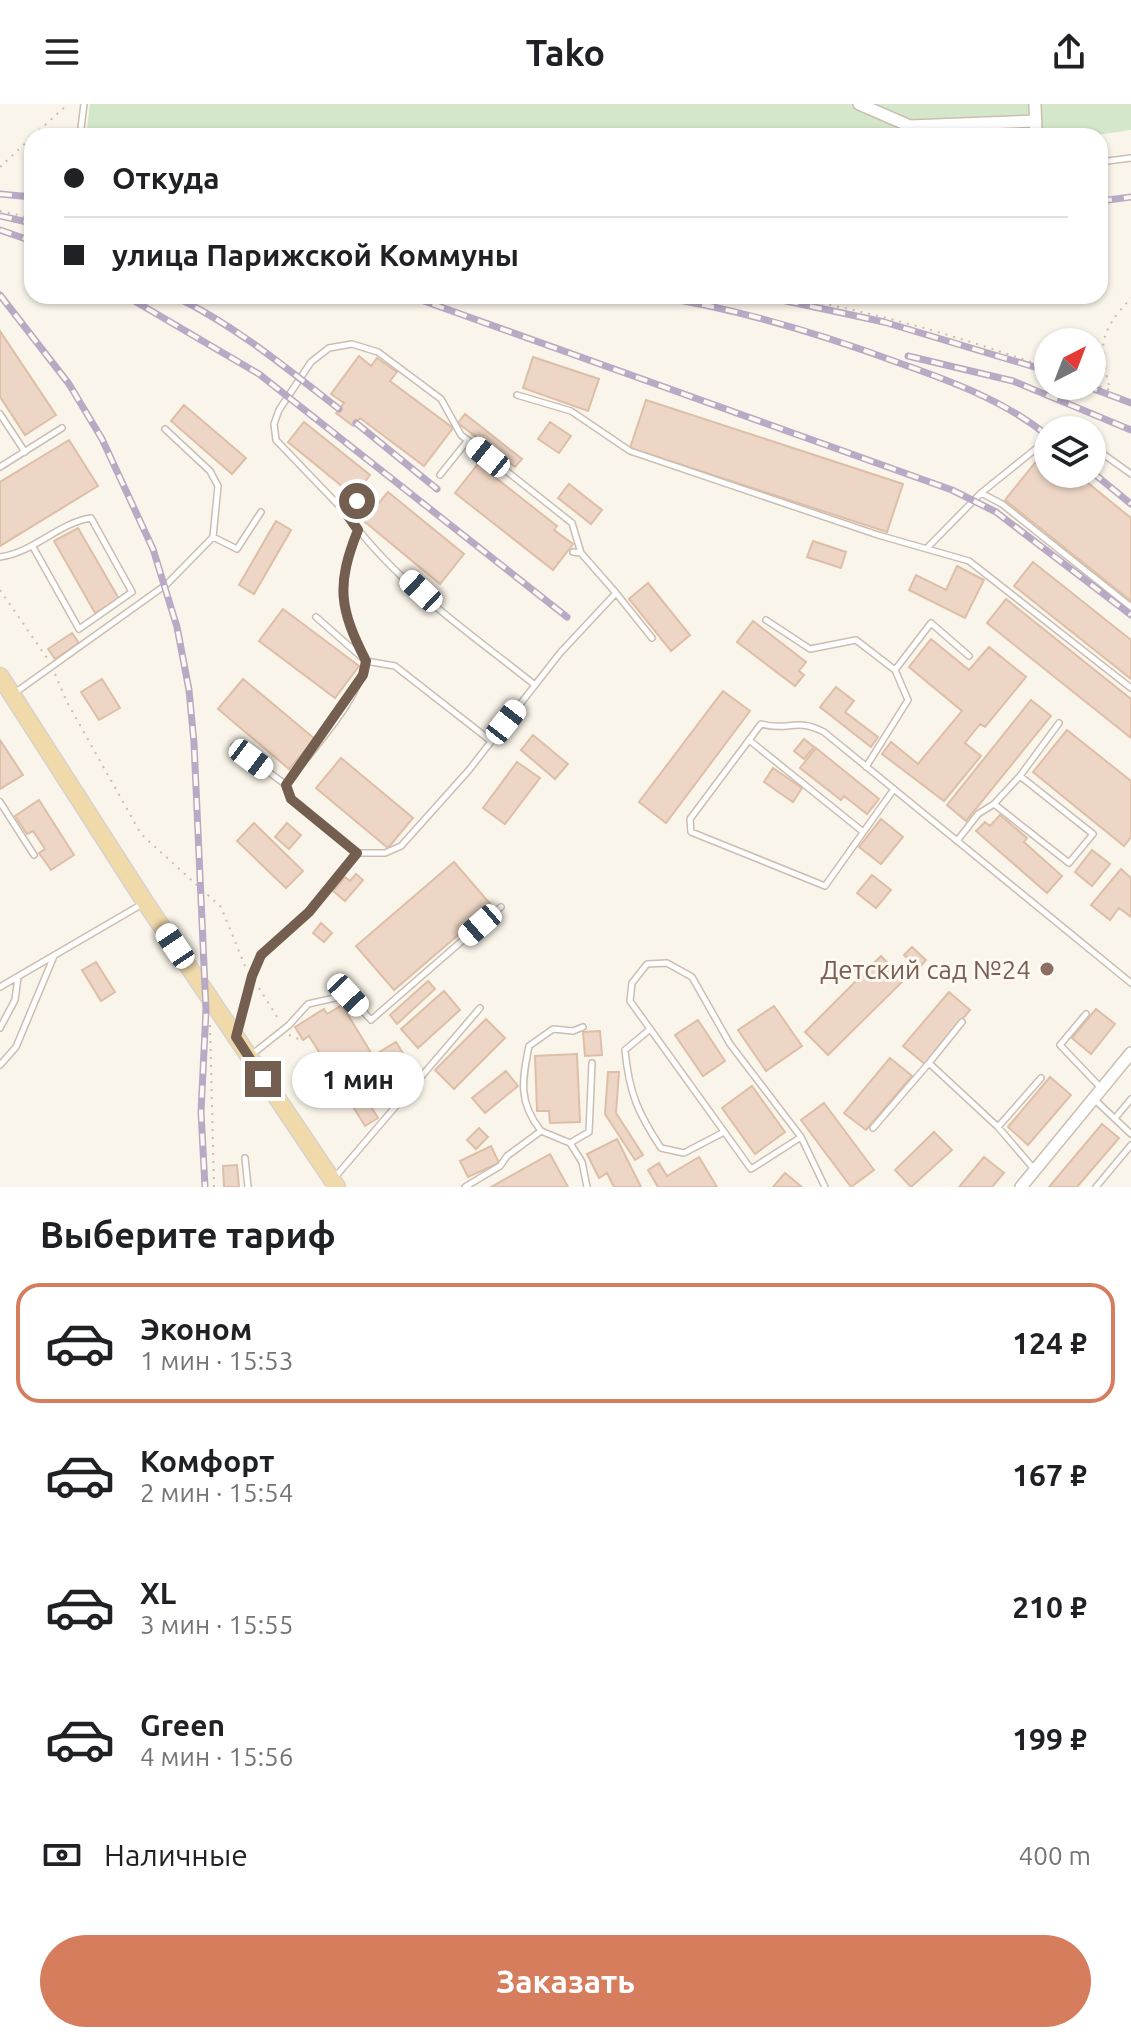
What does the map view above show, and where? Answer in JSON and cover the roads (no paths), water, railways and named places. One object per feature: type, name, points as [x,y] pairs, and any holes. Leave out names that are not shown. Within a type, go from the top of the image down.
[{"type":"main road","points":[[5,688],[335,1184]]},
{"type":"street","points":[[859,104],[910,126],[1036,121]]},
{"type":"street","points":[[1035,104],[1036,128]]},
{"type":"street","points":[[1021,1187],[1131,1053]]},
{"type":"lane","points":[[81,128],[84,104]]},
{"type":"lane","points":[[1108,161],[1131,158]]},
{"type":"lane","points":[[535,685],[441,610],[358,530],[346,513],[276,440],[274,424],[287,396],[311,362],[329,348],[352,344],[378,352],[441,399],[468,440],[572,523],[581,553],[652,638]]},
{"type":"lane","points":[[517,395],[571,411],[630,451],[969,561],[1131,688]]},
{"type":"lane","points":[[0,414],[25,452]]},
{"type":"lane","points":[[0,467],[62,428]]},
{"type":"lane","points":[[5,688],[52,667],[167,584],[213,537],[218,486],[210,471],[165,429]]},
{"type":"lane","points":[[440,475],[468,440]]},
{"type":"lane","points":[[927,548],[981,493],[1034,450]]},
{"type":"lane","points":[[1106,456],[1131,474]]},
{"type":"lane","points":[[346,513],[368,489]]},
{"type":"lane","points":[[981,493],[1002,504],[1131,607]]},
{"type":"lane","points":[[213,537],[237,549],[261,512]]},
{"type":"lane","points":[[0,557],[21,554],[77,520],[91,518],[132,592],[79,629],[33,547]]},
{"type":"lane","points":[[286,785],[363,675],[366,661],[347,625],[342,570],[358,530]]},
{"type":"lane","points":[[573,552],[581,553]]},
{"type":"lane","points":[[234,746],[286,785],[291,799],[357,853],[385,853],[401,846],[616,593]]},
{"type":"lane","points":[[316,617],[366,661],[395,666],[491,741]]},
{"type":"lane","points":[[766,620],[810,649],[856,640],[895,670],[908,700],[866,767]]},
{"type":"lane","points":[[895,670],[931,623],[969,656]]},
{"type":"lane","points":[[894,789],[825,886],[691,832],[690,819],[761,724],[777,729],[804,722],[824,732],[866,767],[894,789],[1131,983]]},
{"type":"lane","points":[[957,841],[978,814],[994,804],[1020,776],[1059,723]]},
{"type":"lane","points":[[749,740],[862,831]]},
{"type":"lane","points":[[994,804],[1069,863],[1093,834],[1020,776]]},
{"type":"lane","points":[[0,802],[34,855]]},
{"type":"lane","points":[[236,1037],[252,976],[261,955],[309,912],[357,853]]},
{"type":"lane","points":[[0,987],[145,902]]},
{"type":"lane","points":[[249,1056],[285,1029],[308,1004],[348,995],[371,1020],[501,907]]},
{"type":"lane","points":[[0,1065],[16,1047],[55,955]]},
{"type":"lane","points":[[801,1137],[751,1169],[630,1001],[632,983],[647,964],[667,963],[692,977],[730,1044],[801,1137],[825,1187]]},
{"type":"lane","points":[[0,1028],[15,1000],[18,976]]},
{"type":"lane","points":[[335,1184],[480,1008]]},
{"type":"lane","points":[[1086,1014],[1060,1045],[1131,1134]]},
{"type":"lane","points":[[873,1128],[962,1022]]},
{"type":"lane","points":[[583,1027],[573,1031],[553,1029],[529,1046],[522,1078],[526,1113],[541,1131],[570,1143],[582,1162],[587,1187]]},
{"type":"lane","points":[[649,1030],[625,1050],[627,1077],[636,1109],[661,1148],[684,1153],[724,1132]]},
{"type":"lane","points":[[570,1143],[589,1132],[592,1063]]},
{"type":"lane","points":[[929,1063],[998,1127],[1035,1170]]},
{"type":"lane","points":[[998,1127],[1041,1078]]},
{"type":"lane","points":[[1116,1117],[1131,1099]]},
{"type":"lane","points":[[465,1187],[500,1166],[507,1156],[541,1131]]},
{"type":"lane","points":[[1096,1187],[1131,1145]]},
{"type":"lane","points":[[245,1158],[248,1187]]},
{"type":"railway","points":[[0,194],[24,196]]},
{"type":"railway","points":[[1108,200],[1131,197]]},
{"type":"railway","points":[[0,216],[24,221]]},
{"type":"railway","points":[[0,230],[24,238]]},
{"type":"railway","points":[[0,295],[69,384],[102,439],[153,549],[177,627],[189,690],[194,743],[206,1010],[201,1112],[205,1187]]},
{"type":"railway","points":[[140,304],[259,374],[567,617]]},
{"type":"railway","points":[[189,304],[239,334],[339,409]]},
{"type":"railway","points":[[432,304],[952,490],[996,512],[1131,615]]},
{"type":"railway","points":[[700,304],[749,315],[872,353],[978,394],[1034,426]]},
{"type":"railway","points":[[800,304],[884,322],[1034,367]]},
{"type":"railway","points":[[908,356],[1013,381],[1131,430]]},
{"type":"railway","points":[[1106,394],[1131,403]]},
{"type":"railway","points":[[356,423],[437,489]]},
{"type":"railway","points":[[1106,483],[1131,504]]},
{"type":"place","name":"Детский сад №24","points":[[1047,969]]}]
